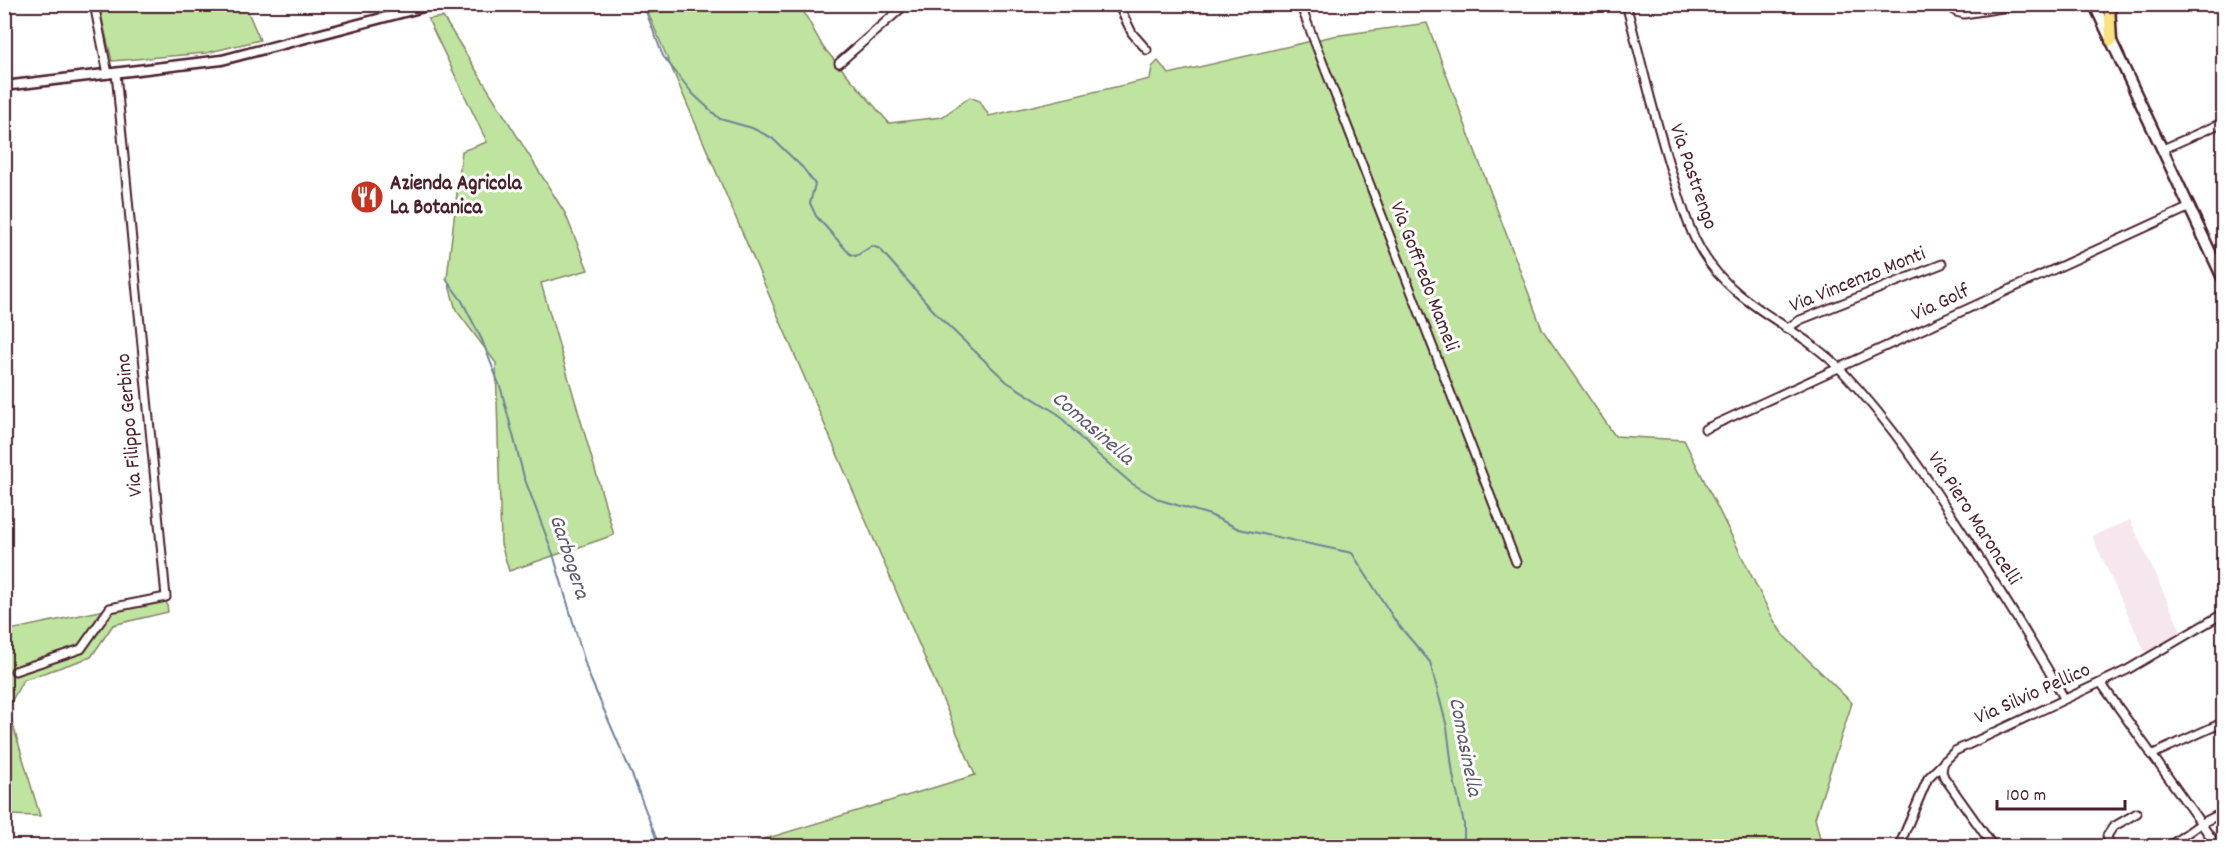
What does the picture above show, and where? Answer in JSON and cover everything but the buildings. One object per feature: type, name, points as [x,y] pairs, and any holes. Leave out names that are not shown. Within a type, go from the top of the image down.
[{"type":"highway","points":[[2109,4],[2111,41]]},
{"type":"main road","points":[[2094,4],[2223,281]]},
{"type":"street","points":[[94,4],[112,73]]},
{"type":"street","points":[[4,86],[222,60],[435,4]]},
{"type":"street","points":[[839,63],[906,4]]},
{"type":"street","points":[[1118,4],[1132,33],[1147,50]]},
{"type":"street","name":"Via Goffredo Mameli","points":[[1300,4],[1516,562]]},
{"type":"street","name":"Via Pastrengo","points":[[1626,4],[1661,139],[1696,241],[1723,279],[1751,304],[1822,353],[1840,369]]},
{"type":"street","points":[[1949,4],[1956,12],[1964,14],[2028,4]]},
{"type":"street","name":"Via Filippo Gerbino","points":[[15,671],[81,649],[110,608],[166,597],[112,73]]},
{"type":"street","points":[[2163,149],[2223,122]]},
{"type":"street","name":"Via Golf","points":[[1705,429],[2190,207]]},
{"type":"street","name":"Via Vincenzo Monti","points":[[1786,329],[1800,320],[1942,264]]},
{"type":"street","name":"Via Piero Maroncelli","points":[[1840,369],[1914,458],[2028,632],[2064,698]]},
{"type":"street","name":"Via Silvio Pellico","points":[[1899,846],[1928,778],[1945,760],[1966,744],[2101,683],[2157,654],[2223,613]]},
{"type":"street","points":[[2101,683],[2217,846]]},
{"type":"street","points":[[2151,755],[2223,722]]},
{"type":"street","points":[[1945,760],[1942,765],[1944,777],[1993,846]]},
{"type":"street","points":[[2169,846],[2200,824],[2223,812]]},
{"type":"street","points":[[2110,846],[2107,836],[2110,830],[2137,813]]},
{"type":"shaded area","points":[[2130,520],[2182,633],[2146,654],[2092,536]]},
{"type":"green space","points":[[245,5],[260,40],[206,53],[112,61],[99,7]]},
{"type":"green space","points":[[730,5],[800,5],[823,47],[889,123],[942,117],[970,97],[980,101],[989,116],[1150,79],[1152,67],[1158,61],[1169,74],[1333,36],[1427,23],[1542,329],[1615,436],[1684,440],[1783,635],[1852,703],[1815,818],[1822,846],[742,846],[975,775],[648,13]]},
{"type":"green space","points":[[443,17],[565,213],[588,270],[541,283],[614,535],[509,571],[501,544],[496,363],[456,310],[447,278],[462,151],[487,142],[428,19]]},
{"type":"green space","points":[[166,597],[168,612],[113,625],[91,657],[23,680],[8,708],[40,816],[5,815],[5,631]]},
{"type":"waterway","name":"Comasinella","points":[[643,4],[663,56],[693,94],[720,119],[752,128],[772,138],[803,168],[815,184],[810,203],[816,216],[850,254],[856,256],[872,246],[880,249],[939,317],[1007,382],[1058,414],[1088,446],[1131,483],[1160,500],[1210,515],[1239,529],[1352,553],[1396,622],[1430,662],[1447,727],[1453,775],[1464,824],[1464,837],[1460,846]]},
{"type":"waterway","name":"Garbogera","points":[[446,279],[462,301],[482,340],[501,389],[524,477],[553,554],[588,673],[633,777],[659,846]]},
{"type":"place","name":"Azienda Agricola La Botanica","points":[[367,197]]}]
